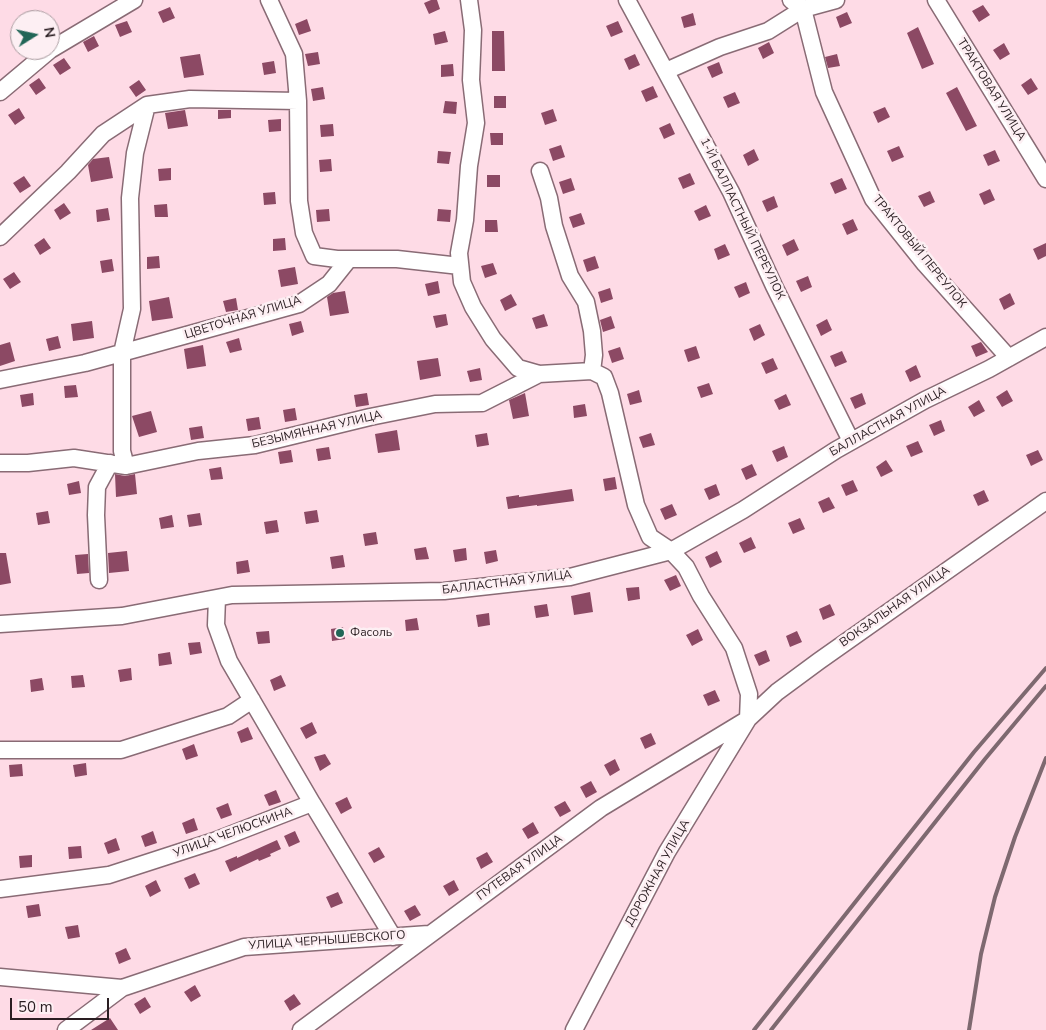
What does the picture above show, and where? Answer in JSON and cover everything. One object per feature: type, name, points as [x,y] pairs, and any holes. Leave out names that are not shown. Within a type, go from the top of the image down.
[{"type":"street","points":[[0,92],[50,50],[134,0]]},
{"type":"street","points":[[269,0],[294,54],[298,101],[299,201],[304,233],[314,256],[349,259],[397,259],[460,266]]},
{"type":"street","points":[[469,0],[473,30],[471,80],[476,122],[469,166],[465,220],[458,253],[462,282],[473,307],[493,338],[518,368],[539,374],[592,371],[604,377],[626,458],[636,505],[650,537],[671,550],[686,567],[701,596],[734,648],[749,694],[748,720]]},
{"type":"street","name":"1-Й БАЛЛАСТНЫЙ ПЕРЕУЛОК","points":[[627,0],[731,192],[774,286],[852,441]]},
{"type":"street","points":[[666,71],[720,47],[768,31],[797,5],[836,0]]},
{"type":"street","name":"ТРАКТОВАЯ УЛИЦА","points":[[936,0],[1046,179]]},
{"type":"street","name":"ТРАКТОВЫЙ ПЕРЕУЛОК","points":[[797,5],[824,92],[873,200],[925,264],[1008,358]]},
{"type":"street","points":[[0,237],[68,172],[103,134],[147,105],[190,99],[298,101]]},
{"type":"street","points":[[99,580],[96,524],[97,487],[118,465],[122,451],[122,353],[132,309],[130,198],[135,153],[147,105]]},
{"type":"street","points":[[540,171],[549,198],[554,226],[570,276],[586,302],[592,331],[594,355],[592,371]]},
{"type":"street","name":"ЦВЕТОЧНАЯ УЛИЦА","points":[[0,380],[85,363],[299,304],[329,284],[349,259]]},
{"type":"street","name":"БАЛЛАСТНАЯ УЛИЦА","points":[[0,624],[122,616],[232,595],[454,590],[570,576],[671,550],[743,510],[852,441],[925,400],[1046,337]]},
{"type":"street","name":"БЕЗЫМЯННАЯ УЛИЦА","points":[[0,463],[28,463],[74,458],[118,465],[198,451],[255,446],[370,417],[435,404],[482,403],[539,374]]},
{"type":"street","name":"ВОКЗАЛЬНАЯ УЛИЦА","points":[[748,720],[777,692],[1046,500]]},
{"type":"street","points":[[217,598],[216,625],[230,661],[312,803],[393,937]]},
{"type":"street","points":[[0,750],[121,750],[228,716],[252,700]]},
{"type":"street","name":"ПУТЕВАЯ УЛИЦА","points":[[301,1030],[602,808],[748,720]]},
{"type":"street","name":"ДОРОЖНАЯ УЛИЦА","points":[[574,1030],[667,852],[748,720]]},
{"type":"street","name":"УЛИЦА ЧЕЛЮСКИНА","points":[[0,889],[109,875],[214,841],[312,803]]},
{"type":"street","name":"УЛИЦА ЧЕРНЫШЕВСКОГО","points":[[66,1030],[122,988],[244,947],[429,934]]},
{"type":"street","points":[[0,977],[122,988]]},
{"type":"building","points":[[437,0],[440,9],[429,14],[424,3]]},
{"type":"building","points":[[983,5],[990,15],[979,22],[972,11]]},
{"type":"building","points":[[170,7],[175,18],[163,23],[158,12]]},
{"type":"building","points":[[847,12],[852,23],[840,28],[836,17]]},
{"type":"building","points":[[693,13],[696,25],[684,28],[681,17]]},
{"type":"building","points":[[307,19],[311,31],[299,35],[295,24]]},
{"type":"building","points":[[127,21],[132,32],[120,37],[115,25]]},
{"type":"building","points":[[618,21],[623,32],[611,37],[606,26]]},
{"type":"building","points":[[918,27],[934,64],[922,69],[907,33]]},
{"type":"building","points":[[445,31],[448,42],[435,45],[433,34]]},
{"type":"building","points":[[492,31],[504,31],[505,71],[492,71]]},
{"type":"building","points":[[94,36],[99,46],[88,52],[83,42]]},
{"type":"building","points":[[769,42],[774,53],[763,59],[758,48]]},
{"type":"building","points":[[1004,43],[1010,54],[1000,60],[993,50]]},
{"type":"building","points":[[318,52],[320,64],[308,66],[305,54]]},
{"type":"building","points":[[200,54],[204,75],[184,78],[180,57]]},
{"type":"building","points":[[635,54],[640,65],[629,70],[624,59]]},
{"type":"building","points":[[837,54],[840,66],[828,68],[825,57]]},
{"type":"building","points":[[64,58],[71,68],[60,75],[53,65]]},
{"type":"building","points":[[274,61],[276,73],[264,75],[262,63]]},
{"type":"building","points":[[719,62],[723,73],[712,78],[707,67]]},
{"type":"building","points":[[453,64],[454,76],[441,77],[441,65]]},
{"type":"building","points":[[39,78],[46,88],[36,95],[29,85]]},
{"type":"building","points":[[1031,78],[1038,89],[1028,95],[1021,85]]},
{"type":"building","points":[[139,80],[146,90],[136,97],[129,87]]},
{"type":"building","points":[[653,86],[658,97],[646,102],[641,91]]},
{"type":"building","points":[[323,87],[325,99],[313,101],[311,89]]},
{"type":"building","points":[[957,87],[977,126],[966,131],[946,93]]},
{"type":"building","points":[[735,92],[740,103],[728,108],[723,97]]},
{"type":"building","points":[[494,96],[506,96],[506,108],[494,108]]},
{"type":"building","points":[[445,101],[457,102],[456,114],[443,113]]},
{"type":"building","points":[[885,107],[890,117],[878,123],[873,112]]},
{"type":"building","points":[[19,108],[25,118],[15,125],[8,115]]},
{"type":"building","points":[[553,109],[557,121],[545,125],[541,113]]},
{"type":"building","points":[[185,110],[188,126],[168,129],[165,113]]},
{"type":"building","points":[[218,110],[231,110],[231,118],[218,119]]},
{"type":"building","points":[[281,119],[281,131],[269,132],[268,120]]},
{"type":"building","points":[[670,123],[675,134],[664,139],[659,128]]},
{"type":"building","points":[[333,124],[334,136],[321,137],[320,125]]},
{"type":"building","points":[[490,133],[503,133],[503,145],[491,145]]},
{"type":"building","points":[[561,145],[565,157],[553,161],[549,149]]},
{"type":"building","points":[[899,146],[904,157],[892,162],[887,151]]},
{"type":"building","points":[[754,149],[759,160],[748,166],[743,155]]},
{"type":"building","points":[[995,150],[1000,161],[988,166],[983,155]]},
{"type":"building","points":[[438,151],[451,152],[449,164],[437,163]]},
{"type":"building","points":[[109,157],[113,178],[91,182],[88,165],[93,159]]},
{"type":"building","points":[[331,159],[332,171],[320,172],[319,160]]},
{"type":"building","points":[[171,168],[171,180],[159,181],[158,169]]},
{"type":"building","points":[[690,173],[695,184],[683,189],[678,178]]},
{"type":"building","points":[[487,175],[500,175],[500,187],[487,187]]},
{"type":"building","points":[[24,176],[31,186],[20,193],[13,183]]},
{"type":"building","points":[[571,178],[575,190],[563,194],[559,182]]},
{"type":"building","points":[[842,178],[847,189],[835,194],[830,183]]},
{"type":"building","points":[[990,189],[995,200],[984,205],[979,194]]},
{"type":"building","points":[[930,191],[935,202],[924,207],[918,196]]},
{"type":"building","points":[[275,192],[276,204],[264,205],[263,193]]},
{"type":"building","points":[[774,196],[778,207],[767,212],[762,201]]},
{"type":"building","points":[[64,203],[71,213],[60,220],[54,210]]},
{"type":"building","points":[[167,204],[168,217],[155,217],[154,205]]},
{"type":"building","points":[[706,205],[711,216],[699,221],[694,211]]},
{"type":"building","points":[[108,208],[110,220],[97,222],[96,210]]},
{"type":"building","points":[[329,209],[330,221],[317,222],[316,210]]},
{"type":"building","points":[[438,209],[451,210],[450,222],[437,221]]},
{"type":"building","points":[[581,213],[585,224],[573,228],[569,217]]},
{"type":"building","points":[[853,219],[858,230],[847,235],[842,224]]},
{"type":"building","points":[[485,220],[497,220],[498,232],[485,232]]},
{"type":"building","points":[[44,238],[51,248],[40,255],[34,245]]},
{"type":"building","points":[[285,238],[286,250],[273,251],[273,239]]},
{"type":"building","points":[[794,239],[799,250],[787,256],[782,245]]},
{"type":"building","points":[[1046,243],[1046,256],[1038,260],[1033,249]]},
{"type":"building","points":[[725,244],[730,255],[718,260],[714,249]]},
{"type":"building","points":[[159,256],[160,268],[147,269],[147,257]]},
{"type":"building","points":[[595,256],[599,268],[587,272],[583,260]]},
{"type":"building","points":[[112,259],[114,271],[102,273],[100,261]]},
{"type":"building","points":[[493,263],[497,274],[485,278],[481,266]]},
{"type":"building","points":[[295,267],[298,284],[281,287],[278,270]]},
{"type":"building","points":[[14,272],[21,282],[10,289],[3,279]]},
{"type":"building","points":[[808,276],[812,287],[801,292],[796,281]]},
{"type":"building","points":[[438,281],[440,293],[428,296],[425,284]]},
{"type":"building","points":[[746,282],[750,293],[739,298],[734,287]]},
{"type":"building","points":[[610,288],[613,299],[601,303],[598,292]]},
{"type":"building","points":[[345,291],[349,313],[330,316],[327,297],[333,293]]},
{"type":"building","points":[[1010,293],[1015,304],[1004,310],[999,299]]},
{"type":"building","points":[[511,294],[517,305],[505,311],[500,300]]},
{"type":"building","points":[[169,297],[173,318],[152,321],[149,301]]},
{"type":"building","points":[[236,298],[238,310],[226,312],[223,301]]},
{"type":"building","points":[[446,314],[448,325],[436,328],[433,316]]},
{"type":"building","points":[[544,314],[548,326],[536,329],[532,318]]},
{"type":"building","points":[[611,316],[615,328],[603,332],[600,320]]},
{"type":"building","points":[[827,319],[832,330],[821,336],[816,325]]},
{"type":"building","points":[[92,321],[94,338],[73,341],[71,324]]},
{"type":"building","points":[[301,321],[304,332],[292,336],[289,324]]},
{"type":"building","points":[[760,324],[765,335],[754,341],[749,329]]},
{"type":"building","points":[[58,336],[61,348],[49,351],[46,339]]},
{"type":"building","points":[[239,338],[242,350],[230,353],[226,342]]},
{"type":"building","points":[[10,342],[15,361],[0,366],[0,345]]},
{"type":"building","points":[[981,342],[988,352],[976,357],[971,346]]},
{"type":"building","points":[[203,345],[206,366],[187,369],[184,349]]},
{"type":"building","points":[[696,346],[700,358],[688,362],[684,350]]},
{"type":"building","points":[[620,347],[624,359],[612,363],[608,351]]},
{"type":"building","points":[[842,351],[847,362],[835,367],[830,356]]},
{"type":"building","points":[[438,358],[441,376],[420,380],[417,361]]},
{"type":"building","points":[[773,358],[778,369],[766,374],[761,363]]},
{"type":"building","points":[[916,365],[921,377],[910,382],[905,371]]},
{"type":"building","points":[[480,368],[482,380],[470,382],[467,371]]},
{"type":"building","points":[[709,383],[713,394],[701,398],[697,387]]},
{"type":"building","points":[[76,385],[78,397],[65,398],[64,386]]},
{"type":"building","points":[[639,390],[642,402],[630,405],[627,394]]},
{"type":"building","points":[[1007,390],[1013,401],[1002,407],[996,397]]},
{"type":"building","points":[[33,393],[34,405],[22,407],[20,395]]},
{"type":"building","points":[[367,393],[369,405],[356,407],[354,395]]},
{"type":"building","points":[[525,393],[529,416],[513,419],[509,400]]},
{"type":"building","points":[[862,393],[866,404],[855,409],[850,398]]},
{"type":"building","points":[[786,394],[791,405],[779,410],[774,400]]},
{"type":"building","points":[[979,400],[985,411],[974,417],[968,407]]},
{"type":"building","points":[[585,404],[587,416],[574,418],[573,406]]},
{"type":"building","points":[[295,408],[297,420],[285,422],[283,410]]},
{"type":"building","points":[[151,411],[157,432],[139,437],[132,416]]},
{"type":"building","points":[[259,417],[261,429],[248,431],[246,419]]},
{"type":"building","points":[[941,420],[945,431],[934,436],[929,425]]},
{"type":"building","points":[[202,426],[204,438],[191,440],[189,428]]},
{"type":"building","points":[[397,430],[400,450],[378,453],[375,434]]},
{"type":"building","points":[[487,433],[489,445],[477,447],[475,435]]},
{"type":"building","points":[[651,433],[655,445],[643,448],[639,437]]},
{"type":"building","points":[[918,441],[923,452],[911,457],[906,446]]},
{"type":"building","points":[[784,446],[788,457],[777,462],[772,451]]},
{"type":"building","points":[[329,447],[331,459],[318,461],[316,449]]},
{"type":"building","points":[[291,450],[293,462],[280,464],[278,452]]},
{"type":"building","points":[[1038,450],[1043,460],[1031,466],[1026,455]]},
{"type":"building","points":[[886,460],[893,471],[881,477],[876,467]]},
{"type":"building","points":[[752,464],[757,475],[746,480],[741,469]]},
{"type":"building","points":[[221,467],[223,479],[211,480],[209,469]]},
{"type":"building","points":[[115,474],[125,476],[135,474],[137,494],[116,497]]},
{"type":"building","points":[[615,477],[617,489],[605,491],[603,479]]},
{"type":"building","points":[[853,480],[858,491],[846,496],[841,485]]},
{"type":"building","points":[[79,481],[81,493],[69,495],[67,484]]},
{"type":"building","points":[[716,484],[720,495],[709,500],[704,489]]},
{"type":"building","points":[[572,489],[574,501],[508,509],[506,497],[519,495],[519,497]]},
{"type":"building","points":[[984,490],[989,501],[978,506],[973,495]]},
{"type":"building","points":[[829,497],[835,508],[823,513],[818,502]]},
{"type":"building","points":[[672,504],[677,515],[665,520],[660,509]]},
{"type":"building","points":[[317,510],[319,522],[306,524],[304,512]]},
{"type":"building","points":[[48,511],[50,523],[38,525],[36,513]]},
{"type":"building","points":[[200,513],[202,525],[189,527],[187,515]]},
{"type":"building","points":[[172,515],[174,527],[161,529],[159,518]]},
{"type":"building","points":[[800,518],[805,529],[793,534],[788,523]]},
{"type":"building","points":[[277,520],[279,532],[266,534],[264,522]]},
{"type":"building","points":[[376,532],[378,544],[365,546],[363,534]]},
{"type":"building","points":[[751,537],[756,548],[744,553],[739,543]]},
{"type":"building","points":[[426,547],[429,559],[416,560],[414,549]]},
{"type":"building","points":[[466,548],[467,560],[455,562],[453,550]]},
{"type":"building","points":[[496,550],[498,561],[486,564],[484,552]]},
{"type":"building","points":[[127,551],[129,571],[109,573],[108,553]]},
{"type":"building","points":[[717,551],[722,562],[710,568],[705,557]]},
{"type":"building","points":[[0,553],[6,553],[11,583],[0,585]]},
{"type":"building","points":[[88,554],[89,573],[77,574],[75,555]]},
{"type":"building","points":[[343,555],[345,567],[332,569],[330,557]]},
{"type":"building","points":[[248,560],[250,572],[237,574],[236,562]]},
{"type":"building","points":[[676,575],[681,586],[670,591],[664,580]]},
{"type":"building","points":[[639,587],[640,599],[628,601],[626,588]]},
{"type":"building","points":[[590,592],[593,612],[574,615],[571,596]]},
{"type":"building","points":[[547,604],[549,616],[536,618],[534,606]]},
{"type":"building","points":[[830,604],[835,615],[823,620],[819,609]]},
{"type":"building","points":[[489,613],[490,625],[478,627],[476,615]]},
{"type":"building","points":[[417,618],[419,630],[406,631],[405,620]]},
{"type":"building","points":[[343,627],[345,639],[332,641],[331,629]]},
{"type":"building","points":[[698,629],[703,640],[692,646],[686,635]]},
{"type":"building","points":[[269,631],[270,643],[258,644],[256,632]]},
{"type":"building","points":[[797,631],[802,642],[790,647],[786,636]]},
{"type":"building","points":[[200,642],[202,653],[190,655],[188,643]]},
{"type":"building","points":[[766,650],[770,661],[759,666],[754,655]]},
{"type":"building","points":[[170,652],[172,664],[159,666],[158,654]]},
{"type":"building","points":[[131,668],[132,680],[120,682],[118,670]]},
{"type":"building","points":[[83,675],[85,687],[72,688],[71,676]]},
{"type":"building","points":[[281,675],[286,686],[274,691],[270,680]]},
{"type":"building","points":[[42,678],[44,690],[31,692],[30,680]]},
{"type":"building","points":[[715,690],[720,701],[708,706],[703,695]]},
{"type":"building","points":[[312,722],[317,733],[306,739],[300,728]]},
{"type":"building","points":[[248,727],[253,739],[241,743],[237,732]]},
{"type":"building","points":[[651,733],[656,744],[645,749],[640,738]]},
{"type":"building","points":[[194,744],[198,756],[186,760],[182,749]]},
{"type":"building","points":[[325,754],[331,764],[320,771],[314,757]]},
{"type":"building","points":[[615,759],[620,770],[610,776],[604,765]]},
{"type":"building","points":[[86,763],[87,775],[75,777],[73,765]]},
{"type":"building","points":[[22,764],[23,776],[10,777],[9,765]]},
{"type":"building","points":[[591,781],[597,792],[586,798],[580,787]]},
{"type":"building","points":[[276,790],[281,802],[269,806],[264,795]]},
{"type":"building","points":[[347,797],[352,808],[341,814],[335,803]]},
{"type":"building","points":[[565,801],[571,811],[560,817],[554,807]]},
{"type":"building","points":[[228,803],[232,815],[221,819],[216,808]]},
{"type":"building","points":[[194,818],[198,830],[186,834],[182,823]]},
{"type":"building","points":[[533,822],[539,833],[528,839],[522,829]]},
{"type":"building","points":[[153,831],[157,843],[145,847],[141,836]]},
{"type":"building","points":[[295,831],[300,842],[289,847],[284,836]]},
{"type":"building","points":[[116,838],[120,850],[108,854],[104,843]]},
{"type":"building","points":[[277,840],[281,849],[270,854],[271,856],[259,861],[258,859],[230,872],[225,861],[237,856],[237,858]]},
{"type":"building","points":[[81,846],[82,858],[69,859],[68,847]]},
{"type":"building","points":[[379,847],[385,857],[374,863],[368,853]]},
{"type":"building","points":[[487,852],[493,862],[481,869],[476,858]]},
{"type":"building","points":[[32,855],[32,867],[20,868],[19,856]]},
{"type":"building","points":[[195,873],[200,884],[189,889],[184,878]]},
{"type":"building","points":[[156,880],[161,891],[150,897],[145,886]]},
{"type":"building","points":[[454,880],[459,890],[449,896],[443,886]]},
{"type":"building","points":[[338,892],[343,903],[331,908],[326,897]]},
{"type":"building","points":[[39,904],[41,916],[28,918],[26,906]]},
{"type":"building","points":[[415,905],[421,915],[410,921],[404,911]]},
{"type":"building","points":[[78,925],[80,937],[68,939],[65,927]]},
{"type":"building","points":[[126,948],[131,959],[119,964],[115,953]]},
{"type":"building","points":[[195,985],[201,996],[191,1002],[184,992]]},
{"type":"building","points":[[294,994],[301,1004],[290,1011],[284,1001]]},
{"type":"building","points":[[145,997],[151,1007],[140,1014],[134,1004]]},
{"type":"building","points":[[110,1018],[118,1030],[91,1030]]},
{"type":"railway","points":[[754,1030],[974,752],[1046,668]]},
{"type":"railway","points":[[771,1030],[985,759],[1046,686]]},
{"type":"railway","points":[[969,1030],[981,954],[995,897],[1015,837],[1046,758]]},
{"type":"place","name":"Фасоль","points":[[340,633]]}]
